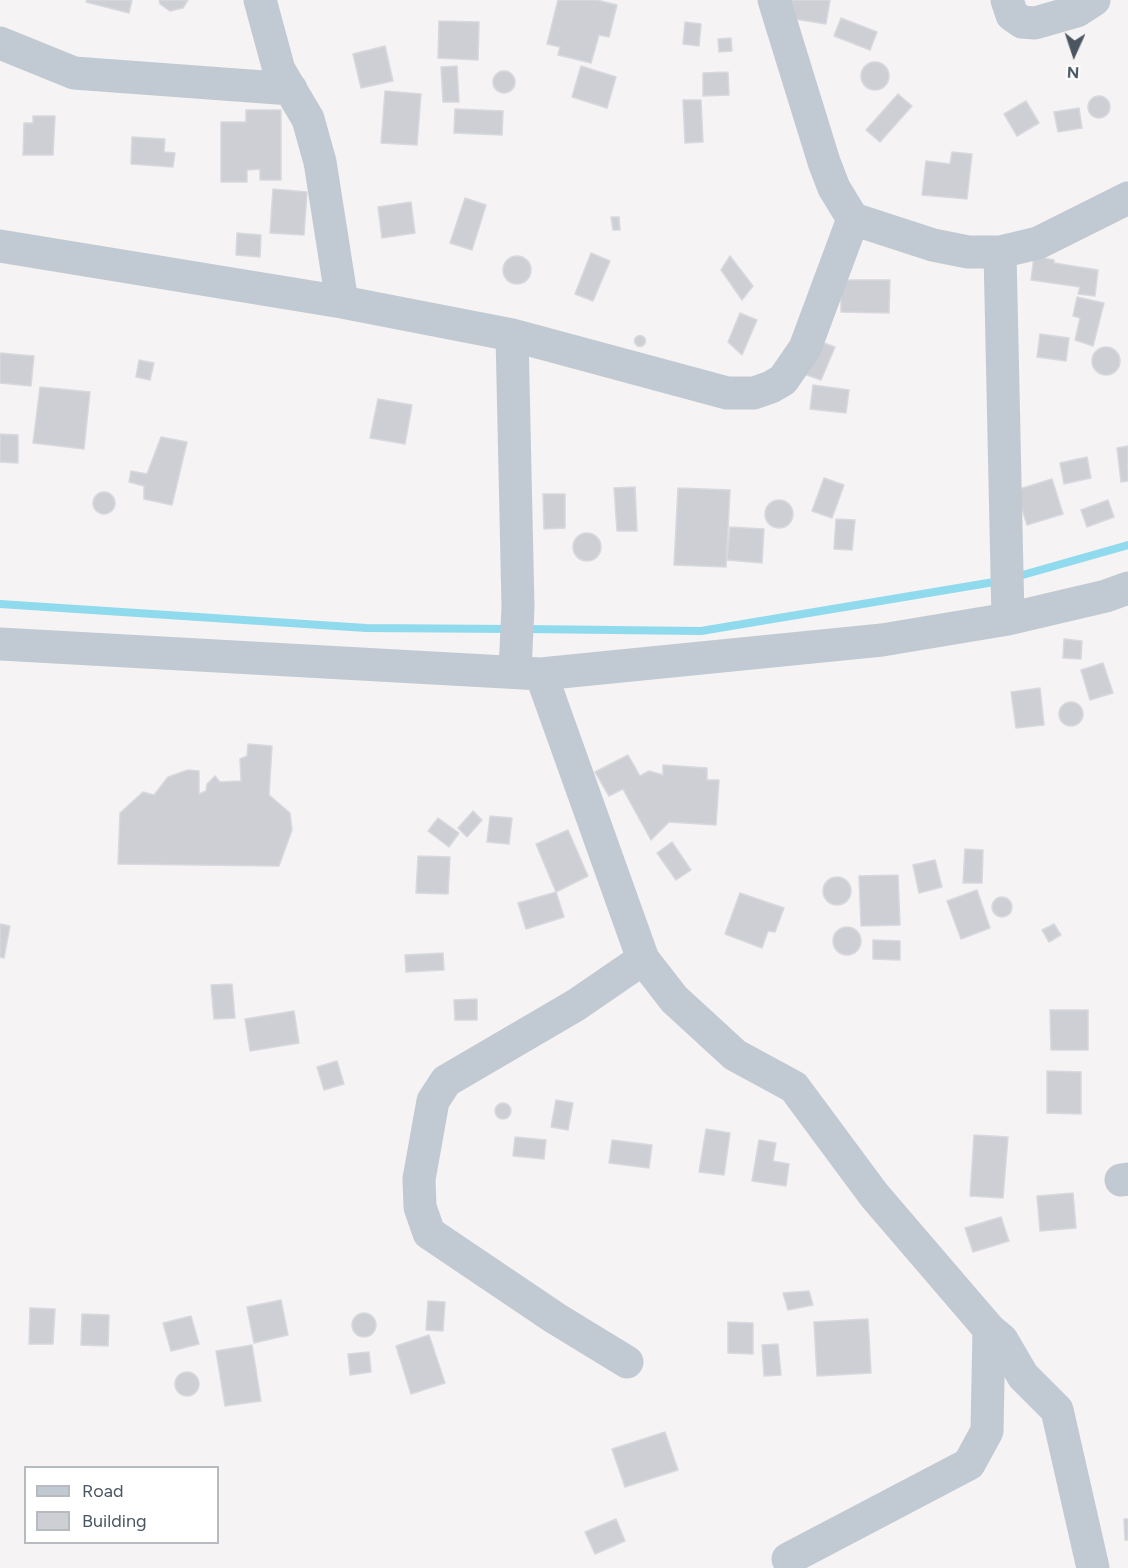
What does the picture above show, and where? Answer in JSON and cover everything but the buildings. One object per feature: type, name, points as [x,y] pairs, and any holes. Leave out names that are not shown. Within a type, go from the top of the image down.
[{"type":"street","points":[[774,0],[824,162],[834,188],[853,219],[933,245],[968,252],[1000,252],[1038,243],[1128,198]]},
{"type":"street","points":[[1007,0],[1012,15],[1022,22],[1035,23],[1077,11],[1094,0]]},
{"type":"street","points":[[268,1],[279,69],[308,119],[320,162],[342,302]]},
{"type":"street","points":[[0,43],[74,73],[291,89]]},
{"type":"street","points":[[0,246],[342,302],[512,335],[727,393],[754,393],[783,380],[805,348],[853,219]]},
{"type":"street","points":[[1000,252],[1008,619]]},
{"type":"street","points":[[512,335],[518,607],[528,673],[643,959],[674,999],[735,1055],[794,1087],[874,1195],[989,1329],[1002,1340],[1023,1376],[1057,1410],[1093,1568]]},
{"type":"street","points":[[0,644],[528,673],[882,640],[1008,619],[1106,596],[1128,588]]},
{"type":"street","points":[[627,1362],[555,1318],[429,1233],[420,1207],[419,1179],[433,1101],[446,1081],[576,1005],[643,959]]},
{"type":"street","points":[[789,1558],[969,1464],[987,1431],[989,1329]]},
{"type":"waterway","points":[[1012,578],[1128,545]]},
{"type":"waterway","points":[[525,629],[701,631],[1000,581]]},
{"type":"waterway","points":[[0,604],[366,628],[512,629]]}]
